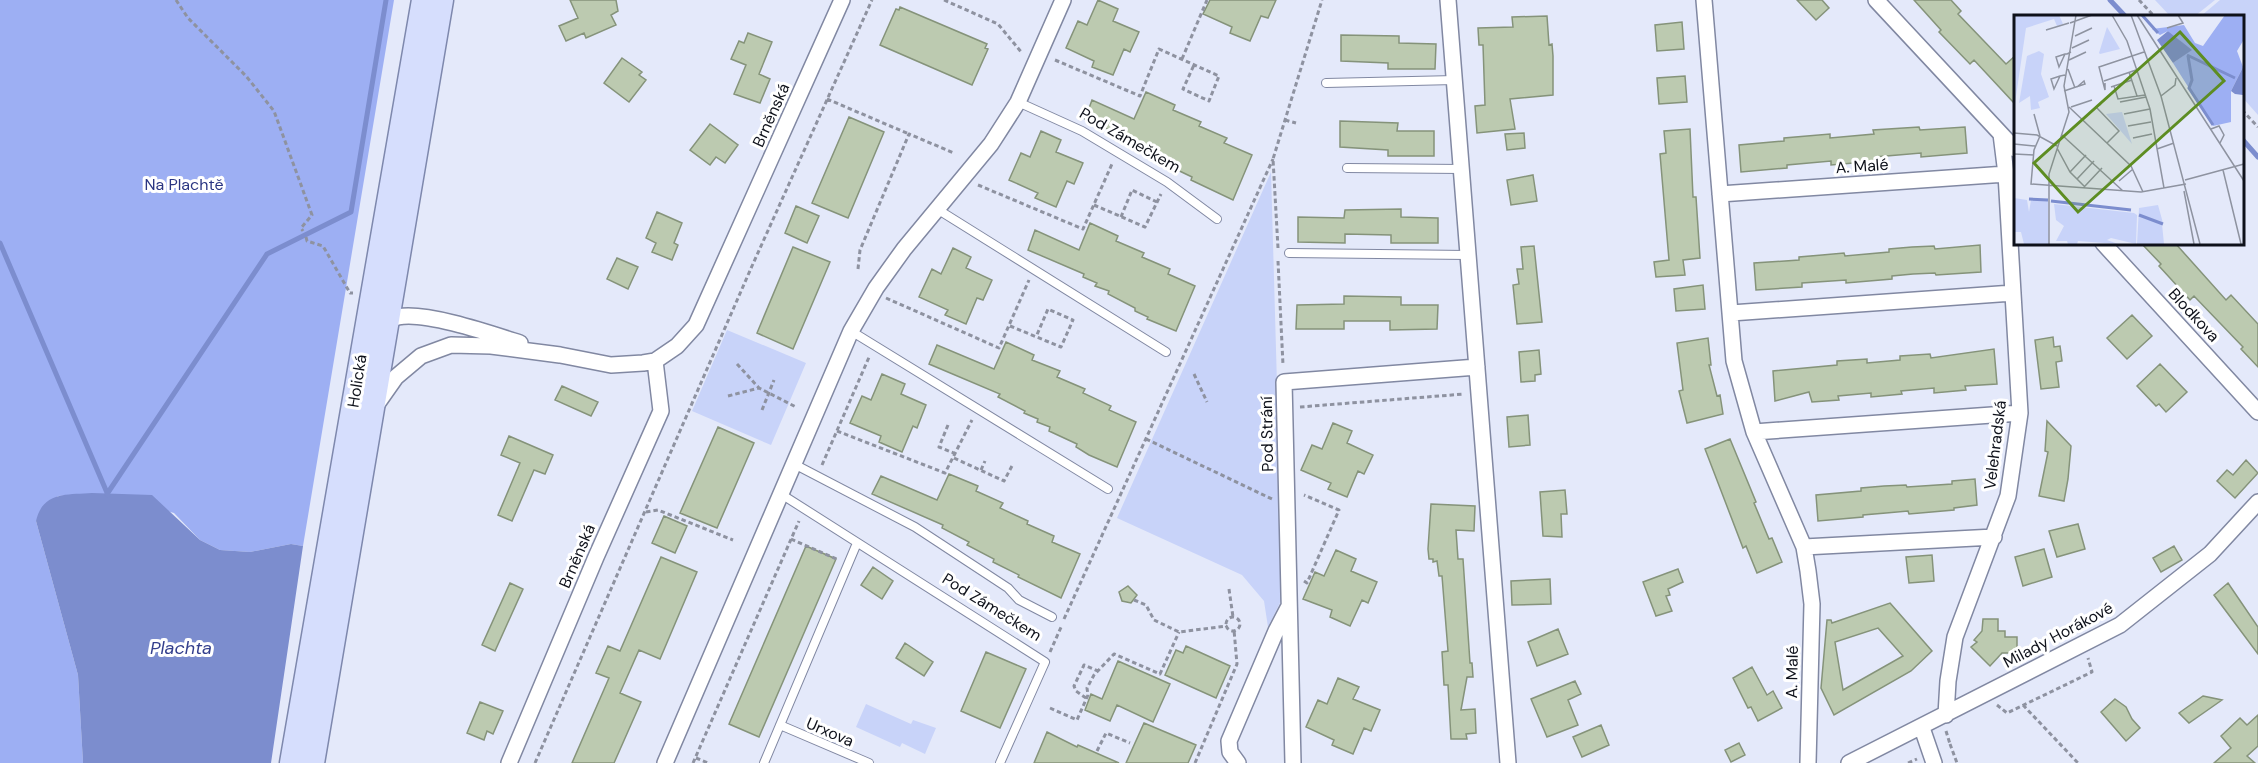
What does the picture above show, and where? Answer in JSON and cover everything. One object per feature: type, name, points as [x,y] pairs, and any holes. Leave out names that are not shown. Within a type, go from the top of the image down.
[{"type":"main road","name":"Holická","points":[[292,763],[424,0]]},
{"type":"main road","name":"Holická","points":[[312,763],[441,0]]},
{"type":"street","name":"Brněnská","points":[[509,763],[661,411],[655,361],[677,346],[696,325],[842,0]]},
{"type":"street","points":[[664,763],[851,331],[874,292],[904,249],[991,144],[1018,102],[1063,0]]},
{"type":"street","points":[[1448,0],[1508,763]]},
{"type":"street","name":"A. Malé","points":[[1704,0],[1734,361],[1754,432],[1804,547],[1812,604],[1808,763]]},
{"type":"street","points":[[1876,0],[2014,148]]},
{"type":"street","name":"Velehradská","points":[[1946,715],[1948,681],[1955,637],[2008,496],[2020,412],[2006,174],[2001,134]]},
{"type":"street","name":"A. Malé","points":[[1720,194],[2006,174]]},
{"type":"street","name":"Blodkova","points":[[2104,244],[2258,412]]},
{"type":"street","points":[[394,283],[399,304],[405,311],[418,317]]},
{"type":"street","points":[[1731,313],[2013,293]]},
{"type":"street","points":[[362,350],[371,334],[387,321],[401,316],[418,317],[472,328],[560,355]]},
{"type":"street","points":[[371,418],[396,377],[421,356],[451,345],[491,346],[560,355],[611,365],[655,361]]},
{"type":"street","name":"Pod Strání","points":[[1293,763],[1284,382],[1477,367]]},
{"type":"street","points":[[1754,432],[2020,412]]},
{"type":"street","name":"Milady Horákové","points":[[1849,763],[1922,728],[2120,625],[2210,554],[2258,502]]},
{"type":"street","points":[[1804,547],[1994,537]]},
{"type":"street","name":"Pod Strání","points":[[1238,763],[1230,752],[1229,741],[1276,631],[1289,607]]},
{"type":"street","points":[[1922,728],[1934,763]]},
{"type":"lane","points":[[1326,82],[1455,80]]},
{"type":"lane","name":"Pod Zámečkem","points":[[1018,102],[1082,131],[1167,182],[1217,219]]},
{"type":"lane","points":[[1347,168],[1462,169]]},
{"type":"lane","points":[[937,209],[1166,352]]},
{"type":"lane","points":[[1289,253],[1468,255]]},
{"type":"lane","points":[[851,331],[1108,489]]},
{"type":"lane","name":"Pod Zámečkem","points":[[794,465],[915,527],[1008,588],[1019,600],[1052,617]]},
{"type":"lane","name":"Pod Zámečkem","points":[[781,494],[1045,662],[1000,763]]},
{"type":"lane","points":[[764,763],[857,543]]},
{"type":"lane","name":"Urxova","points":[[780,725],[869,763]]},
{"type":"path","points":[[176,0],[188,18],[246,76],[274,111],[312,215],[301,228],[303,231]]},
{"type":"path","points":[[535,763],[872,0]]},
{"type":"path","points":[[944,0],[954,2],[998,24],[1036,60],[1140,96],[1159,49],[1219,76],[1209,101],[1183,89],[1194,65]]},
{"type":"path","points":[[1182,59],[1207,0]]},
{"type":"path","points":[[1045,662],[1273,159],[1322,0]]},
{"type":"path","points":[[2139,0],[2153,15]]},
{"type":"path","points":[[827,99],[954,153]]},
{"type":"path","points":[[2243,112],[2258,127]]},
{"type":"path","points":[[1286,120],[1296,123]]},
{"type":"path","points":[[858,269],[860,250],[909,134]]},
{"type":"path","points":[[963,178],[1083,229],[1117,152]]},
{"type":"path","points":[[1273,159],[1284,382]]},
{"type":"path","points":[[1094,206],[1145,227],[1167,182]]},
{"type":"path","points":[[1121,217],[1132,190],[1157,202]]},
{"type":"path","points":[[306,237],[307,241],[323,246],[350,293]]},
{"type":"path","points":[[874,292],[999,348],[1033,269]]},
{"type":"path","points":[[1010,326],[1036,337],[1061,347],[1073,320],[1048,309],[1036,337]]},
{"type":"path","points":[[817,477],[872,351]]},
{"type":"path","points":[[737,364],[759,388],[796,407]]},
{"type":"path","points":[[1194,374],[1207,402]]},
{"type":"path","points":[[762,410],[774,380]]},
{"type":"path","points":[[728,396],[759,388]]},
{"type":"path","points":[[1295,407],[1479,393]]},
{"type":"path","points":[[837,431],[945,473],[977,408]]},
{"type":"path","points":[[948,425],[939,447],[1005,481],[1013,464]]},
{"type":"path","points":[[1146,439],[1287,506]]},
{"type":"path","points":[[981,470],[985,461]]},
{"type":"path","points":[[1301,580],[1307,583],[1339,510],[1303,494]]},
{"type":"path","points":[[693,763],[804,509]]},
{"type":"path","points":[[646,512],[658,510],[733,540]]},
{"type":"path","points":[[791,539],[848,564]]},
{"type":"path","points":[[1134,600],[1146,605],[1154,620],[1179,632],[1227,626],[1232,630],[1238,628],[1239,622],[1233,617],[1229,589]]},
{"type":"path","points":[[1227,626],[1228,620],[1233,617]]},
{"type":"path","points":[[1195,763],[1237,664],[1234,630]]},
{"type":"path","points":[[1050,708],[1077,720],[1086,698],[1087,688],[1098,671],[1114,654],[1160,674],[1179,632]]},
{"type":"path","points":[[1086,698],[1076,692],[1074,686],[1084,664],[1098,671]]},
{"type":"path","points":[[2023,705],[2078,763]]},
{"type":"path","points":[[1097,751],[1106,733],[1130,743]]},
{"type":"path","points":[[696,758],[708,763]]},
{"type":"shaded area","points":[[2155,0],[2215,0],[2196,15],[2169,15]]},
{"type":"shaded area","points":[[2220,0],[2258,0],[2258,115],[2243,98],[2243,15],[2202,15]]},
{"type":"shaded area","points":[[1271,172],[1283,597],[1268,627],[1264,601],[1242,575],[1117,518]]},
{"type":"shaded area","points":[[727,330],[806,363],[771,445],[692,411]]},
{"type":"shaded area","points":[[866,704],[911,724],[913,720],[936,728],[925,754],[902,743],[900,747],[856,727]]},
{"type":"green space","name":"Na Plachtě","points":[[0,0],[394,0],[303,546],[291,544],[250,552],[220,550],[200,540],[174,513],[107,494],[58,496],[36,521],[78,675],[83,763],[0,763]]},
{"type":"water","name":"Plachta","points":[[92,493],[152,495],[200,540],[220,550],[250,552],[291,544],[303,546],[271,763],[83,763],[78,675],[36,521],[39,511],[50,499],[57,496]]},
{"type":"building","points":[[570,0],[616,0],[618,11],[611,15],[616,25],[586,38],[584,33],[566,41],[559,26],[578,18]]},
{"type":"building","points":[[1098,0],[1118,9],[1113,21],[1139,32],[1130,52],[1124,49],[1113,75],[1092,67],[1094,61],[1066,48],[1078,21],[1087,25]]},
{"type":"building","points":[[1210,0],[1276,0],[1268,18],[1261,16],[1250,41],[1230,33],[1232,27],[1203,14]]},
{"type":"building","points":[[1797,0],[1822,0],[1829,8],[1816,20]]},
{"type":"building","points":[[1914,0],[1951,0],[1961,11],[1958,14],[2006,64],[2014,57],[2014,103],[1974,60],[1970,64],[1939,32],[1941,30]]},
{"type":"building","points":[[900,7],[987,44],[985,48],[988,49],[972,85],[880,45],[896,9],[899,10]]},
{"type":"building","points":[[1547,16],[1549,45],[1552,44],[1553,56],[1553,95],[1510,99],[1515,129],[1477,133],[1475,106],[1485,105],[1483,45],[1479,45],[1478,28],[1513,27],[1512,17]]},
{"type":"building","points":[[1682,22],[1684,49],[1657,51],[1655,25]]},
{"type":"building","points":[[748,33],[772,42],[759,74],[770,79],[760,103],[734,94],[746,65],[731,59],[739,41],[744,43]]},
{"type":"building","points":[[1341,35],[1399,36],[1399,43],[1436,44],[1435,69],[1388,69],[1388,63],[1341,61]]},
{"type":"building","points":[[622,58],[642,72],[639,75],[646,80],[629,102],[604,83]]},
{"type":"building","points":[[1685,76],[1687,102],[1659,104],[1657,78]]},
{"type":"building","points":[[1146,92],[1175,105],[1173,110],[1201,122],[1199,126],[1227,138],[1224,143],[1252,155],[1233,200],[1191,180],[1192,177],[1165,164],[1166,161],[1140,146],[1141,144],[1085,119],[1092,100],[1134,119]]},
{"type":"building","points":[[849,117],[884,132],[848,218],[812,203]]},
{"type":"building","points":[[1340,121],[1398,123],[1397,131],[1434,131],[1434,156],[1388,156],[1388,150],[1340,147]]},
{"type":"building","points":[[710,124],[738,145],[725,163],[716,157],[710,165],[690,150]]},
{"type":"building","points":[[1919,127],[1920,130],[1965,127],[1967,153],[1921,157],[1921,153],[1875,157],[1876,161],[1831,165],[1831,161],[1741,172],[1739,145],[1830,134],[1830,138],[1874,134],[1873,130]]},
{"type":"building","points":[[1690,129],[1693,197],[1696,197],[1700,258],[1683,260],[1685,275],[1656,277],[1654,262],[1669,260],[1660,154],[1666,153],[1664,131]]},
{"type":"building","points":[[1041,131],[1061,140],[1056,152],[1083,163],[1074,184],[1067,181],[1056,207],[1035,198],[1038,193],[1009,180],[1021,153],[1030,157]]},
{"type":"building","points":[[1524,133],[1525,148],[1507,150],[1505,134]]},
{"type":"building","points":[[1533,175],[1537,201],[1511,205],[1507,180]]},
{"type":"building","points":[[796,206],[819,216],[807,243],[785,233]]},
{"type":"building","points":[[1401,209],[1401,217],[1438,218],[1438,243],[1391,243],[1391,235],[1345,234],[1345,243],[1298,242],[1298,217],[1344,218],[1345,210]]},
{"type":"building","points":[[657,212],[682,223],[674,243],[678,245],[672,260],[652,252],[656,243],[646,238]]},
{"type":"building","points":[[1090,223],[1118,236],[1116,241],[1144,253],[1142,257],[1170,269],[1168,274],[1195,286],[1176,331],[1147,319],[1148,317],[1135,311],[1135,308],[1108,294],[1109,291],[1095,286],[1097,283],[1083,277],[1084,274],[1028,250],[1035,230],[1079,250]]},
{"type":"building","points":[[2142,244],[2176,244],[2226,300],[2231,295],[2258,324],[2258,367],[2241,349],[2243,347],[2194,296],[2190,300],[2159,266],[2161,264]]},
{"type":"building","points":[[1980,245],[1981,272],[1913,274],[1892,276],[1892,279],[1846,283],[1846,280],[1802,283],[1802,287],[1756,290],[1754,263],[1799,260],[1799,257],[1844,253],[1845,256],[1889,252],[1889,249],[1912,247],[1934,246],[1935,249]]},
{"type":"building","points":[[1534,246],[1542,322],[1517,324],[1513,285],[1519,284],[1517,269],[1523,269],[1521,247]]},
{"type":"building","points":[[793,247],[830,262],[793,349],[757,333]]},
{"type":"building","points":[[953,248],[971,257],[966,268],[992,280],[983,300],[977,298],[966,324],[945,315],[948,310],[919,297],[932,269],[941,274]]},
{"type":"building","points":[[617,258],[638,267],[628,289],[607,279]]},
{"type":"building","points":[[1703,285],[1705,309],[1676,311],[1674,289]]},
{"type":"building","points":[[1344,296],[1401,297],[1401,305],[1438,305],[1437,329],[1390,330],[1390,321],[1344,321],[1344,329],[1296,329],[1297,305],[1344,304]]},
{"type":"building","points":[[2132,315],[2152,336],[2127,359],[2107,338]]},
{"type":"building","points":[[2053,337],[2054,347],[2060,346],[2062,361],[2056,362],[2059,387],[2041,389],[2035,340]]},
{"type":"building","points":[[1708,338],[1711,365],[1709,365],[1717,396],[1720,395],[1723,414],[1687,423],[1679,391],[1683,390],[1677,343]]},
{"type":"building","points":[[1006,342],[1034,355],[1032,360],[1060,371],[1057,377],[1085,389],[1083,393],[1111,406],[1109,410],[1136,422],[1117,467],[1089,455],[1076,447],[1077,444],[1049,431],[1050,427],[1037,422],[1038,419],[998,397],[1000,394],[929,364],[937,345],[994,369]]},
{"type":"building","points":[[1994,349],[1997,384],[1965,386],[1966,390],[1934,393],[1934,388],[1871,397],[1871,393],[1838,396],[1839,400],[1812,402],[1809,392],[1775,401],[1773,371],[1837,365],[1837,361],[1867,359],[1867,363],[1900,360],[1900,356],[1930,354],[1931,358]]},
{"type":"building","points":[[1539,350],[1541,374],[1535,375],[1535,381],[1521,382],[1519,352]]},
{"type":"building","points":[[2160,364],[2187,392],[2166,412],[2159,404],[2156,406],[2137,386]]},
{"type":"building","points":[[882,374],[905,384],[901,394],[926,405],[917,428],[913,426],[902,452],[879,442],[881,436],[850,423],[862,396],[871,400]]},
{"type":"building","points":[[562,386],[598,402],[591,416],[555,400]]},
{"type":"building","points":[[1528,415],[1530,445],[1509,447],[1507,417]]},
{"type":"building","points":[[2047,421],[2071,446],[2064,501],[2039,496],[2048,452],[2045,451]]},
{"type":"building","points":[[1333,423],[1352,431],[1347,443],[1373,455],[1364,474],[1358,471],[1347,497],[1328,489],[1331,483],[1301,470],[1312,445],[1322,449]]},
{"type":"building","points":[[718,427],[754,443],[717,528],[680,513]]},
{"type":"building","points":[[509,436],[553,455],[545,474],[534,470],[512,521],[498,515],[520,463],[501,455]]},
{"type":"building","points":[[1730,439],[1769,539],[1772,538],[1782,562],[1757,573],[1746,546],[1743,548],[1705,449]]},
{"type":"building","points":[[2246,460],[2258,473],[2235,498],[2217,481],[2227,470],[2233,475]]},
{"type":"building","points":[[949,474],[978,486],[976,491],[1003,503],[1000,508],[1054,536],[1052,542],[1080,554],[1061,598],[993,562],[994,559],[967,545],[969,542],[942,528],[943,525],[872,494],[881,476],[937,500]]},
{"type":"building","points":[[1975,479],[1977,505],[1954,508],[1954,510],[1909,514],[1908,511],[1818,521],[1816,495],[1861,491],[1861,488],[1884,486],[1952,484],[1952,481]]},
{"type":"building","points":[[1565,490],[1567,514],[1561,514],[1562,537],[1543,536],[1540,492]]},
{"type":"building","points":[[1431,504],[1475,506],[1474,531],[1456,530],[1458,559],[1463,559],[1470,663],[1472,663],[1473,677],[1467,677],[1461,710],[1475,709],[1476,733],[1466,734],[1467,739],[1451,739],[1448,685],[1444,685],[1442,652],[1448,651],[1442,576],[1439,576],[1437,561],[1433,562],[1433,559],[1429,559],[1428,549]]},
{"type":"building","points":[[664,516],[687,526],[675,553],[652,543]]},
{"type":"building","points":[[2078,524],[2085,549],[2057,557],[2049,531]]},
{"type":"building","points":[[806,546],[836,559],[759,737],[729,724]]},
{"type":"building","points":[[2174,546],[2182,560],[2161,572],[2153,558]]},
{"type":"building","points":[[2044,549],[2052,577],[2023,586],[2015,557]]},
{"type":"building","points":[[1336,550],[1356,559],[1351,571],[1377,582],[1368,603],[1362,600],[1350,626],[1330,617],[1332,610],[1303,599],[1315,572],[1324,576]]},
{"type":"building","points":[[1932,555],[1934,581],[1909,583],[1906,557]]},
{"type":"building","points":[[661,557],[697,572],[660,659],[639,650],[620,693],[641,702],[614,763],[572,763],[609,678],[596,673],[608,646],[620,651]]},
{"type":"building","points":[[873,567],[893,581],[882,599],[861,585]]},
{"type":"building","points":[[1678,569],[1683,582],[1668,589],[1670,595],[1666,596],[1672,611],[1656,616],[1643,582]]},
{"type":"building","points":[[1550,579],[1551,604],[1512,605],[1511,581]]},
{"type":"building","points":[[510,583],[523,589],[495,651],[482,645]]},
{"type":"building","points":[[2228,583],[2258,627],[2258,654],[2214,595]]},
{"type":"building","points":[[1128,586],[1137,595],[1131,603],[1122,601],[1119,592]]},
{"type":"building","points":[[1890,603],[1932,651],[1911,671],[1834,715],[1821,688],[1827,620],[1831,620],[1832,623]],"holes":[[[1878,628],[1903,656],[1843,690],[1835,642]]]},
{"type":"building","points":[[1983,619],[1998,619],[1998,631],[2005,631],[2005,637],[2017,637],[2017,653],[2002,653],[1990,666],[1971,647],[1977,642],[1974,640],[1982,631]]},
{"type":"building","points":[[1558,629],[1568,654],[1537,666],[1528,642]]},
{"type":"building","points":[[905,643],[933,662],[924,676],[896,658]]},
{"type":"building","points":[[1186,646],[1230,666],[1216,698],[1165,675],[1176,650],[1183,653]]},
{"type":"building","points":[[986,652],[1026,669],[1000,728],[961,711]]},
{"type":"building","points":[[1118,661],[1170,684],[1153,722],[1117,705],[1110,721],[1085,710],[1091,694],[1102,699]]},
{"type":"building","points":[[1752,667],[1767,695],[1773,691],[1782,708],[1758,721],[1751,707],[1748,708],[1733,678]]},
{"type":"building","points":[[1338,678],[1359,687],[1353,699],[1380,710],[1371,731],[1364,728],[1353,754],[1332,745],[1334,740],[1306,727],[1318,700],[1327,704]]},
{"type":"building","points":[[1575,681],[1581,694],[1568,700],[1578,725],[1547,737],[1531,699]]},
{"type":"building","points":[[2203,696],[2222,700],[2189,723],[2179,713]]},
{"type":"building","points":[[2115,699],[2126,707],[2140,728],[2126,741],[2101,712]]},
{"type":"building","points":[[480,702],[503,711],[493,734],[487,731],[484,740],[467,733]]},
{"type":"building","points":[[2258,715],[2258,746],[2247,756],[2255,763],[2214,763],[2231,748],[2221,736],[2240,718],[2247,725]]},
{"type":"building","points":[[1144,723],[1196,745],[1188,763],[1126,763]]},
{"type":"building","points":[[1601,725],[1609,745],[1582,757],[1573,737]]},
{"type":"building","points":[[1047,732],[1077,747],[1078,745],[1119,763],[1034,763]]},
{"type":"building","points":[[1739,743],[1745,755],[1731,762],[1725,750]]},
{"type":"waterway","points":[[107,494],[267,254],[351,212],[386,0]]},
{"type":"waterway","points":[[2110,0],[2124,15]]},
{"type":"waterway","points":[[2243,140],[2258,157]]},
{"type":"waterway","points":[[0,243],[108,495]]}]
